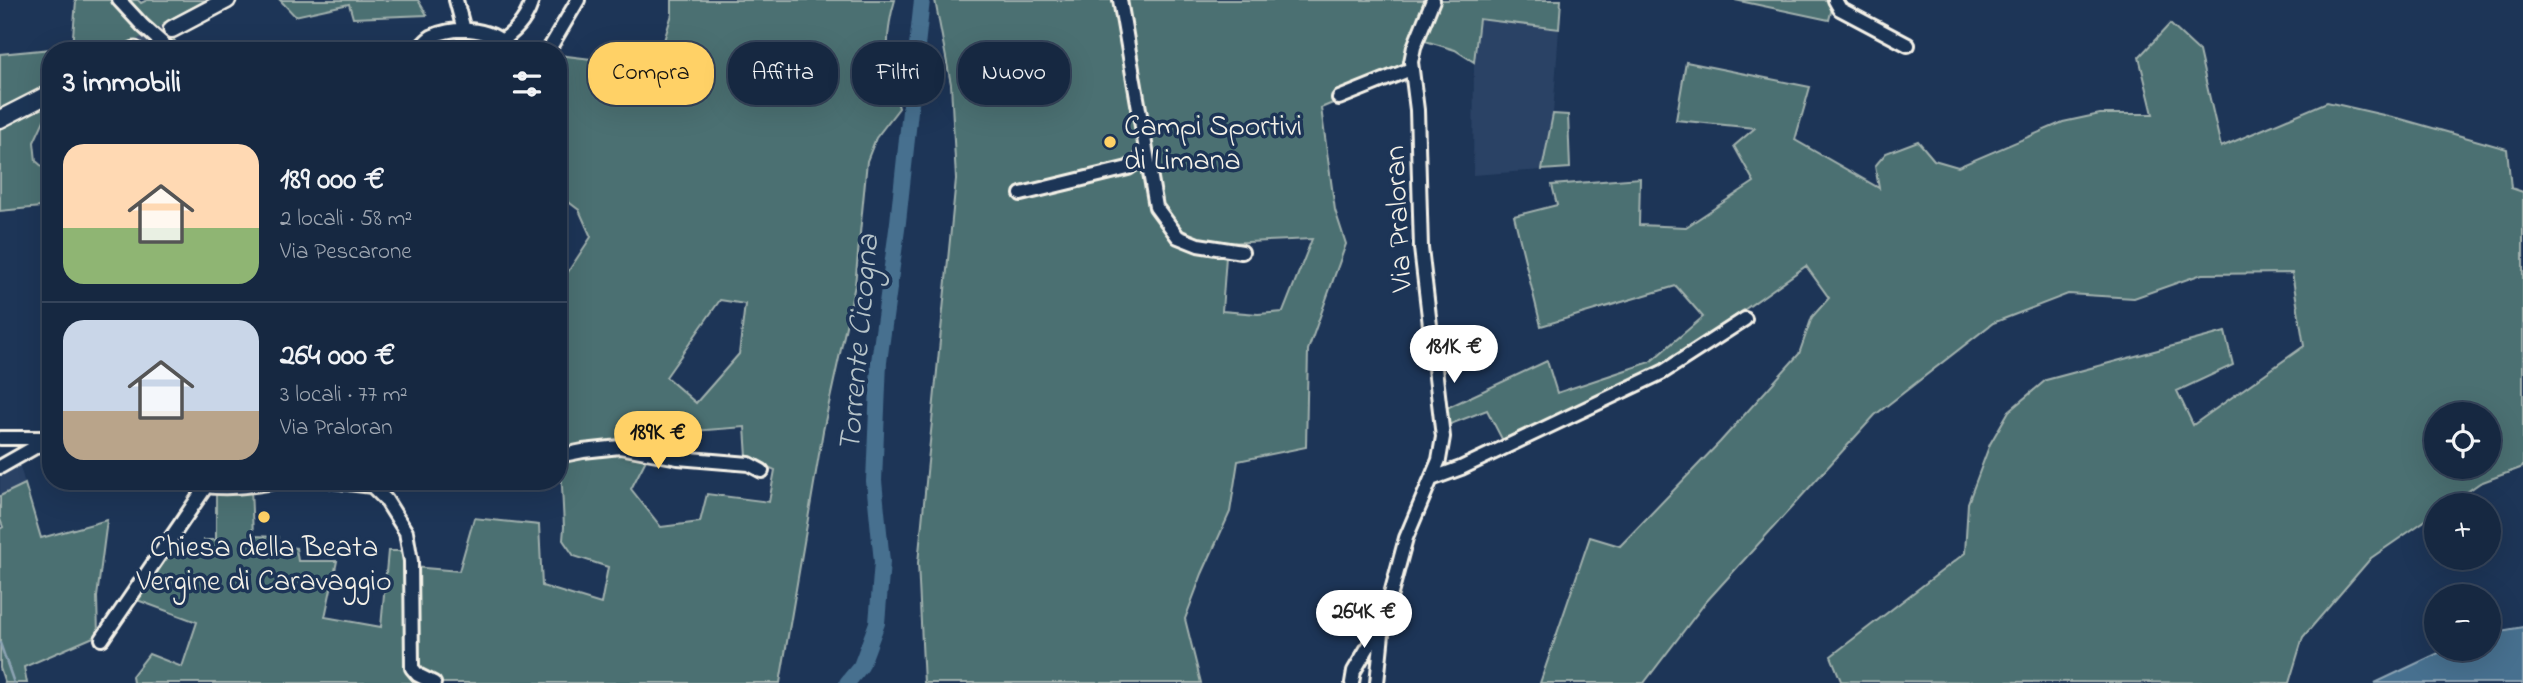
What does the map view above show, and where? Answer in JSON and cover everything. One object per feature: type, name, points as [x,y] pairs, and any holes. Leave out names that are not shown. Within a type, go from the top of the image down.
[{"type":"main road","points":[[172,29],[227,0]]},
{"type":"main road","points":[[0,118],[42,97]]},
{"type":"street","points":[[119,0],[161,42]]},
{"type":"street","points":[[456,0],[464,30]]},
{"type":"street","points":[[426,42],[431,36],[473,29],[503,40],[514,33],[532,0]]},
{"type":"street","points":[[553,42],[578,0]]},
{"type":"street","points":[[1120,0],[1156,207],[1178,237],[1198,245],[1242,252]]},
{"type":"street","name":"Via Praloran","points":[[1377,683],[1384,620],[1406,538],[1439,460],[1443,437],[1421,248],[1418,122],[1411,69],[1414,47],[1433,0]]},
{"type":"street","points":[[1835,0],[1840,9],[1908,45]]},
{"type":"street","points":[[1339,98],[1411,69]]},
{"type":"street","points":[[1021,194],[1128,168],[1141,159],[1145,150]]},
{"type":"street","points":[[1431,479],[1461,468],[1663,372],[1745,319]]},
{"type":"street","points":[[0,438],[42,438]]},
{"type":"street","points":[[0,467],[42,443]]},
{"type":"street","points":[[567,455],[620,447],[678,458],[749,464],[762,471]]},
{"type":"street","points":[[102,639],[204,490]]},
{"type":"street","points":[[376,490],[387,500],[407,532],[411,561],[412,668],[418,675],[434,683]]},
{"type":"street","name":"Via Praloran","points":[[1352,683],[1354,671],[1384,620]]},
{"type":"shaded area","points":[[1478,19],[1559,29],[1553,114],[1542,170],[1473,175],[1474,62]]},
{"type":"shaded area","points":[[18,460],[25,484],[0,496],[0,471]]},
{"type":"shaded area","points":[[2523,627],[2523,683],[2375,683],[2424,660],[2501,661],[2501,631]]},
{"type":"green space","points":[[74,0],[138,0],[141,3],[147,0],[207,0],[164,23],[175,42],[72,42]]},
{"type":"green space","points":[[280,0],[418,0],[427,15],[353,18],[349,4],[295,16]]},
{"type":"green space","points":[[672,0],[895,0],[888,42],[852,42],[852,105],[898,105],[899,108],[876,138],[867,161],[855,285],[823,431],[780,683],[433,683],[418,676],[417,683],[133,683],[132,676],[149,654],[182,667],[197,622],[137,600],[168,552],[205,556],[204,540],[216,540],[216,490],[251,490],[253,536],[278,537],[279,546],[296,548],[298,561],[337,561],[325,617],[381,627],[388,551],[413,551],[413,567],[459,571],[474,518],[539,525],[542,586],[601,604],[608,567],[574,556],[563,540],[562,490],[567,490],[567,273],[591,237],[579,210],[567,201],[567,56],[588,59],[588,105],[714,105],[714,42],[664,42],[672,14]],"holes":[[[720,300],[745,304],[739,354],[696,403],[666,377]],[[639,418],[684,423],[693,431],[745,427],[747,457],[775,470],[769,502],[707,494],[700,522],[661,527],[631,489],[648,456],[633,453]]]},
{"type":"green space","points":[[935,0],[1561,0],[1559,29],[1479,19],[1474,62],[1455,50],[1419,39],[1414,69],[1321,108],[1335,210],[1346,244],[1308,350],[1306,447],[1238,461],[1230,512],[1185,619],[1201,683],[924,683],[918,563],[956,179],[951,84]],"holes":[[[1312,239],[1283,312],[1258,314],[1222,311],[1227,243]]]},
{"type":"green space","points":[[1735,0],[1834,0],[1829,20]]},
{"type":"green space","points":[[2170,24],[2199,51],[2221,147],[2327,102],[2401,119],[2507,149],[2511,188],[2523,192],[2523,467],[2501,475],[2501,402],[2424,402],[2424,479],[2491,479],[2466,493],[2424,493],[2424,521],[2371,558],[2303,637],[2289,683],[1841,681],[1831,656],[1965,553],[1968,503],[1990,444],[2009,411],[2046,380],[2225,332],[2233,365],[2177,391],[2193,425],[2304,346],[2292,273],[2202,274],[2134,298],[2068,294],[1993,323],[1875,415],[1705,603],[1644,683],[1540,683],[1590,537],[1620,546],[1720,442],[1799,354],[1812,317],[1829,298],[1806,266],[1662,368],[1504,443],[1487,410],[1435,430],[1436,413],[1547,361],[1557,393],[1650,362],[1703,317],[1676,286],[1541,326],[1514,216],[1557,205],[1552,185],[1640,178],[1639,225],[1686,227],[1754,182],[1734,146],[1755,128],[1676,120],[1686,62],[1810,87],[1795,140],[1879,188],[1875,166],[1886,153],[1918,141],[1934,160],[1958,167],[2063,122],[2100,114],[2153,114],[2139,57]]},
{"type":"green space","points":[[42,50],[42,125],[34,142],[36,161],[42,166],[42,207],[0,211],[0,54]]},
{"type":"green space","points":[[1553,114],[1568,115],[1570,168],[1542,170]]},
{"type":"green space","points":[[25,484],[41,538],[107,520],[97,597],[98,635],[24,667],[27,683],[5,683],[0,668],[0,529],[3,527],[0,519],[0,496]]},
{"type":"waterway","name":"Torrente Cicogna","points":[[847,683],[861,666],[877,623],[882,562],[874,481],[879,362],[898,222],[922,0]]},
{"type":"waterway","points":[[0,643],[14,683]]},
{"type":"tunnel","points":[[149,42],[172,29]]},
{"type":"place","name":"Campi Sportivi di Limana","points":[[1110,142]]},
{"type":"place","name":"Chiesa della Beata Vergine di Caravaggio","points":[[264,517]]}]
